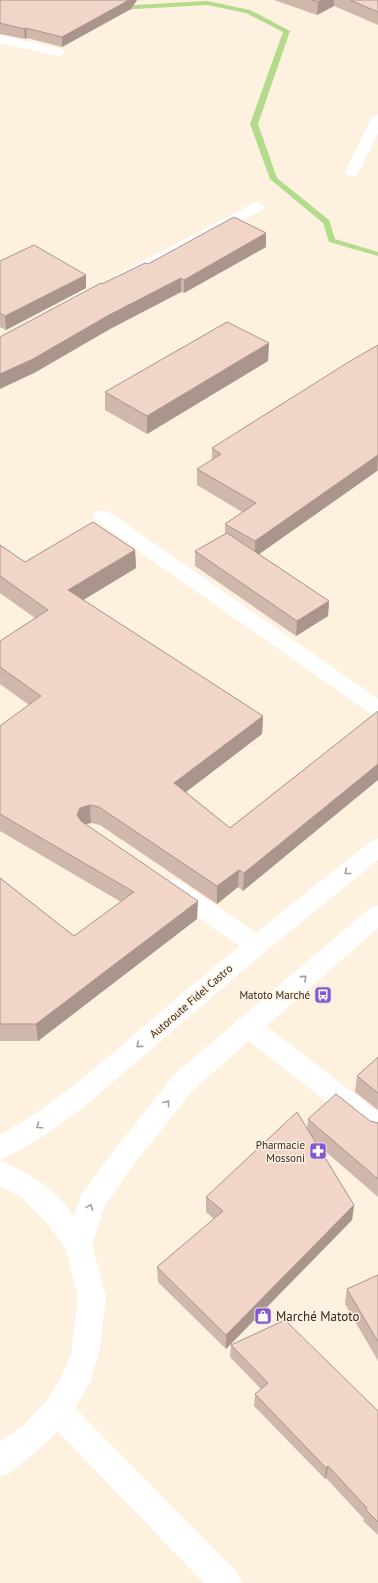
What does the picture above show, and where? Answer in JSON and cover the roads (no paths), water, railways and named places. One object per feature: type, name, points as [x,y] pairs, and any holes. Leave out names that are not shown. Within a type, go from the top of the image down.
[{"type":"main road","points":[[0,39],[57,52]]},
{"type":"main road","points":[[352,172],[378,119]]},
{"type":"main road","points":[[111,283],[257,207]]},
{"type":"main road","points":[[102,516],[378,708]]},
{"type":"main road","name":"Autoroute Fidel Castro","points":[[0,1148],[28,1133],[68,1105],[256,945],[378,848]]},
{"type":"main road","points":[[154,875],[256,945]]},
{"type":"main road","points":[[78,1244],[92,1202],[128,1152],[184,1082],[378,914]]},
{"type":"main road","points":[[248,1026],[378,1127]]},
{"type":"main road","points":[[0,1173],[30,1189],[58,1214],[78,1244],[92,1297],[85,1354],[74,1384],[56,1410],[34,1435],[8,1457],[0,1461]]},
{"type":"main road","points":[[56,1410],[226,1583]]},
{"type":"waterway","points":[[117,8],[207,3],[248,11],[287,31],[254,124],[274,179],[326,222],[332,240],[378,254]]},
{"type":"place","name":"Matoto Marché","points":[[323,995]]},
{"type":"place","name":"Pharmacie Mossoni","points":[[318,1151]]},
{"type":"place","name":"Marché Matoto","points":[[263,1316]]}]
